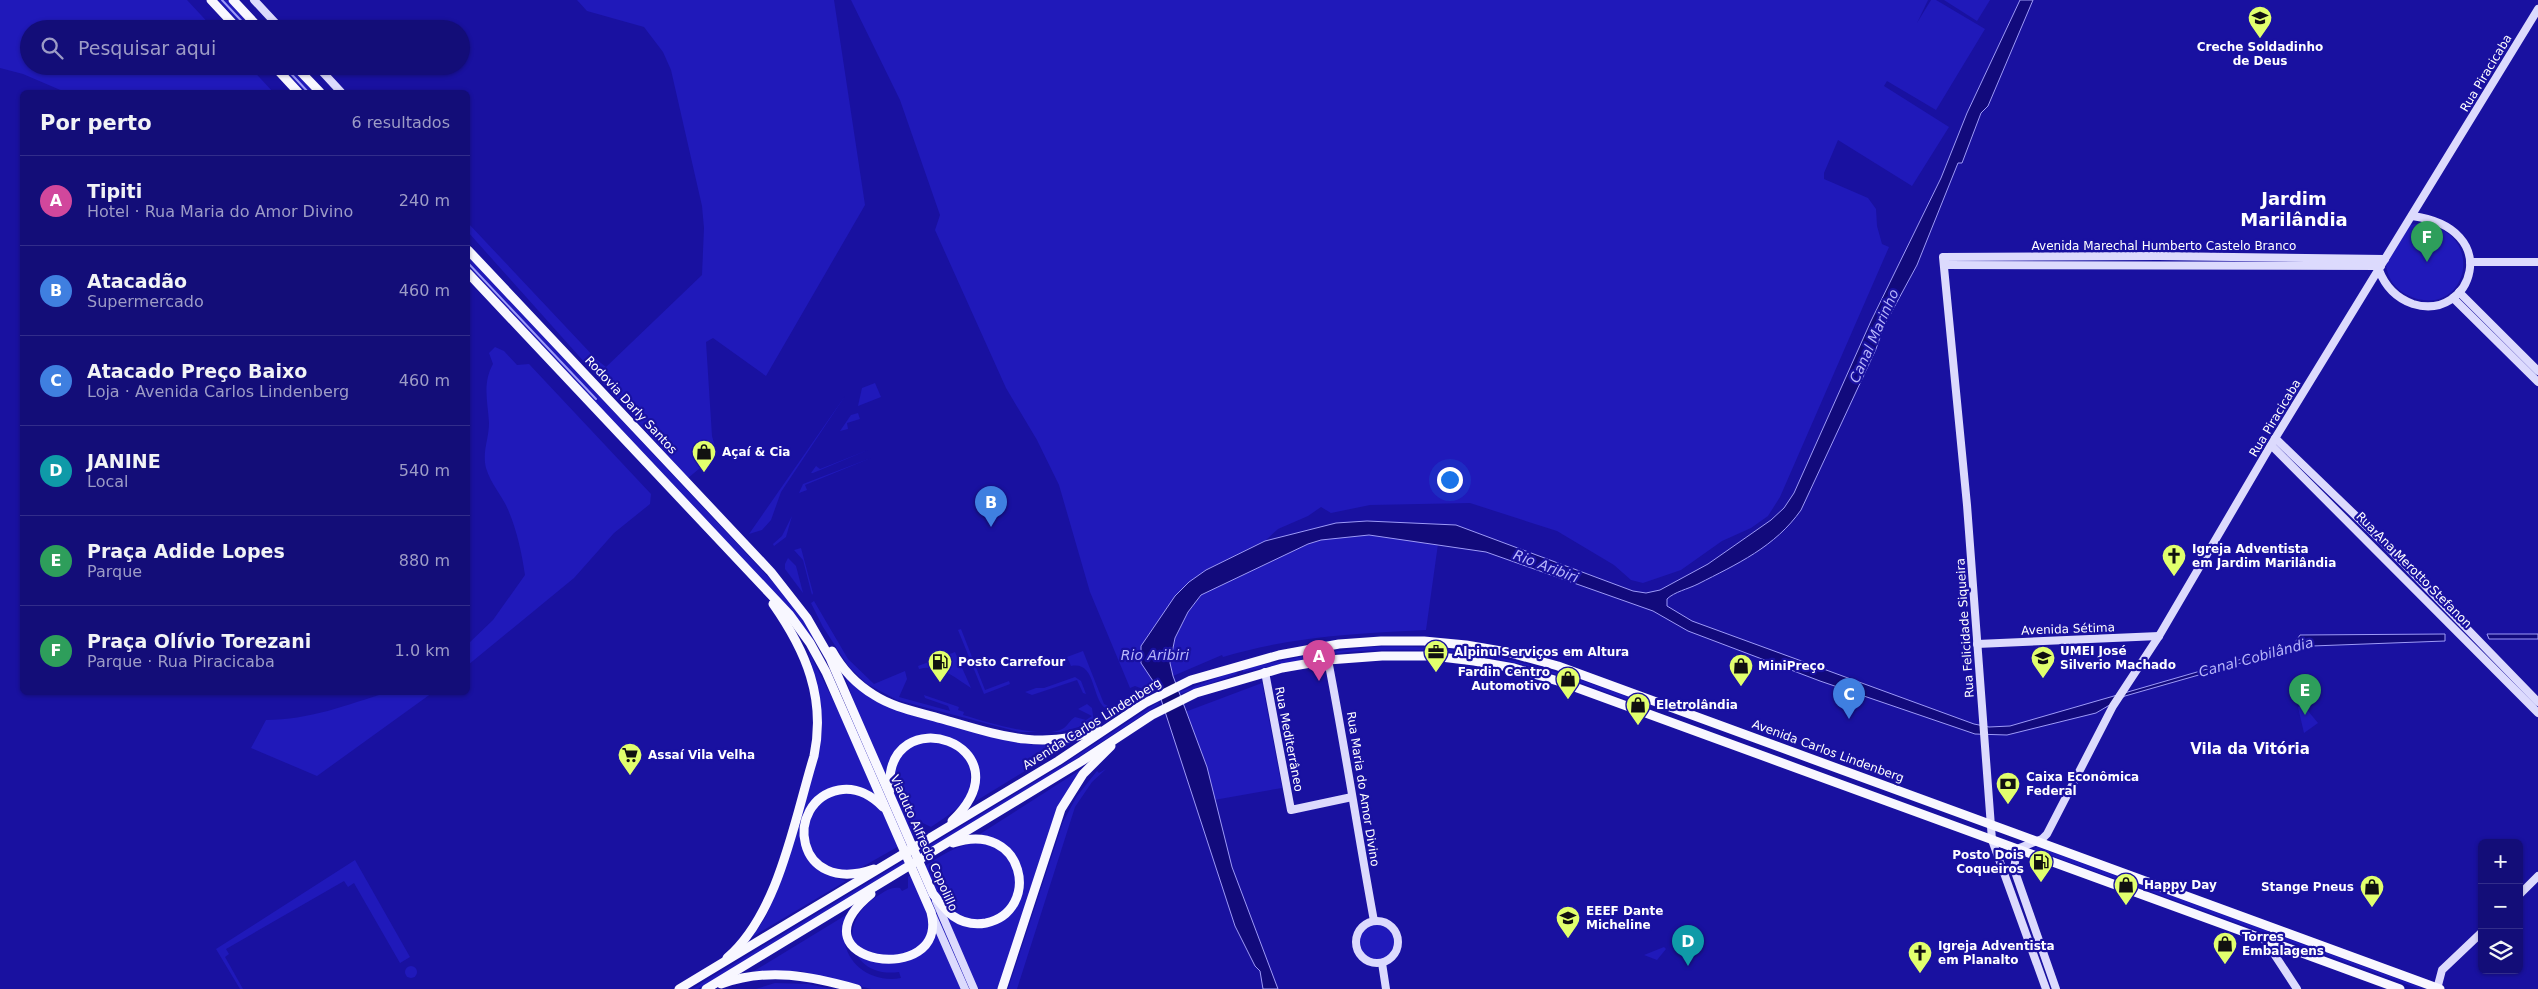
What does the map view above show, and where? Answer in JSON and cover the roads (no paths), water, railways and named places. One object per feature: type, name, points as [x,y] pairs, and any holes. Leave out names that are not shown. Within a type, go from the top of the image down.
[{"type":"main road","points":[[212,0],[230,20]]},
{"type":"main road","points":[[233,0],[252,20]]},
{"type":"main road","points":[[282,75],[296,90]]},
{"type":"main road","points":[[304,75],[318,90]]},
{"type":"main road","name":"Rodovia Darly Santos","points":[[470,252],[765,566],[793,599],[824,648],[847,709]]},
{"type":"main road","points":[[470,275],[758,584],[789,614],[824,666],[847,709]]},
{"type":"main road","points":[[709,972],[744,940],[766,907],[809,773],[817,738],[818,702],[810,667],[793,635],[758,584]]},
{"type":"main road","points":[[793,599],[813,620],[848,674],[866,690],[889,703],[1005,736],[1026,740],[1046,741],[1072,738],[1098,730],[1117,721]]},
{"type":"main road","name":"Avenida Carlos Lindenberg","points":[[679,989],[1067,756],[1152,698],[1179,685],[1241,664],[1325,646],[1371,642],[1424,641],[1482,647],[1528,657],[1577,672],[2438,989]]},
{"type":"main road","points":[[1325,646],[1328,660]]},
{"type":"main road","name":"Avenida Carlos Lindenberg","points":[[708,989],[1082,761],[1159,711],[1184,698],[1265,672],[1328,660],[1382,656],[1433,656],[1479,661],[1534,673],[1799,768],[2400,989]]},
{"type":"main road","name":"Viaduto Alfredo Copolillo","points":[[847,709],[893,802],[933,894]]},
{"type":"main road","name":"Viaduto Alfredo Copolillo","points":[[847,709],[887,811],[931,912]]},
{"type":"main road","points":[[1002,989],[1061,809],[1083,774],[1130,729]]},
{"type":"main road","points":[[893,802],[890,784],[892,767],[896,757],[908,745],[922,738],[939,737],[954,742],[965,751],[976,773],[973,795],[965,809],[938,834]]},
{"type":"main road","points":[[887,811],[864,793],[847,789],[835,791],[824,796],[812,808],[805,824],[804,837],[809,852],[816,862],[836,874],[859,874],[891,862]]},
{"type":"main road","points":[[2017,849],[2022,835]]},
{"type":"main road","points":[[933,894],[958,919],[973,923],[988,922],[1002,916],[1012,905],[1018,892],[1019,877],[1016,864],[1009,853],[993,842],[969,839],[939,848]]},
{"type":"main road","points":[[857,961],[850,947],[848,936],[852,915],[861,902],[896,874]]},
{"type":"main road","points":[[924,960],[933,940],[931,912]]},
{"type":"main road","points":[[708,989],[745,977],[776,974],[810,976],[857,989]]},
{"type":"street","points":[[254,0],[273,20]]},
{"type":"street","name":"Rua Piracicaba","points":[[2038,841],[2048,834],[2114,704],[2159,636],[2273,442],[2538,9]]},
{"type":"street","points":[[325,75],[339,90]]},
{"type":"street","points":[[2382,265],[2392,291],[2409,302],[2422,306],[2435,306],[2453,298],[2460,292],[2468,274],[2470,262],[2466,245],[2453,230],[2435,221],[2412,216]]},
{"type":"street","name":"Avenida Marechal Humberto Castelo Branco","points":[[1944,261],[2213,256],[2382,265]]},
{"type":"street","name":"Rua Felicidade Siqueira","points":[[1944,261],[1952,369],[1967,505],[1992,840],[2046,989]]},
{"type":"street","points":[[2470,262],[2538,262]]},
{"type":"street","points":[[2460,292],[2538,371]]},
{"type":"street","points":[[2453,298],[2538,382]]},
{"type":"street","name":"Rua Ana Merotto Stefanon","points":[[2273,442],[2383,542],[2538,702]]},
{"type":"street","name":"Rua Ana Merotto Stefanon","points":[[2273,442],[2538,713]]},
{"type":"street","name":"Avenida Sétima","points":[[1977,644],[2159,636]]},
{"type":"street","name":"Rua Maria do Amor Divino","points":[[1328,660],[1344,734],[1352,797],[1374,921]]},
{"type":"street","name":"Rua Mediterrâneo","points":[[1265,672],[1291,810],[1352,797]]},
{"type":"street","points":[[2038,841],[2017,849],[2014,869],[2056,989]]},
{"type":"street","points":[[2523,891],[2538,876]]},
{"type":"street","name":"Viaduto Alfredo Copolillo","points":[[933,894],[974,989]]},
{"type":"street","name":"Viaduto Alfredo Copolillo","points":[[931,912],[965,989]]},
{"type":"street","points":[[1374,921],[1389,925],[1398,937],[1395,953],[1382,963],[1365,960],[1356,947],[1358,931],[1366,923],[1374,921]]},
{"type":"street","points":[[2438,989],[2442,970],[2478,936]]},
{"type":"street","points":[[2265,940],[2297,989]]},
{"type":"street","points":[[1382,963],[1386,989]]},
{"type":"water","points":[[2020,0],[2033,0],[1988,106],[1981,113],[1962,163],[1958,163],[1917,265],[1884,326],[1876,349],[1801,510],[1791,523],[1767,544],[1727,569],[1673,594],[1667,599],[1667,606],[1692,621],[1974,724],[1989,727],[2010,726],[2294,644],[2300,635],[2445,634],[2445,641],[2312,646],[2290,649],[2125,696],[2096,713],[2007,735],[1975,734],[1820,681],[1688,631],[1653,611],[1486,552],[1369,535],[1321,540],[1308,544],[1201,595],[1188,612],[1175,638],[1170,663],[1173,676],[1207,767],[1232,867],[1278,989],[1263,989],[1260,971],[1255,966],[1235,926],[1157,687],[1141,663],[1141,646],[1175,596],[1189,582],[1206,570],[1265,541],[1336,523],[1367,521],[1456,525],[1633,591],[1646,593],[1660,590],[1708,564],[1771,520],[1784,508],[1794,493],[1871,321],[1941,178],[1967,113]]},
{"type":"water","points":[[2487,634],[2538,634],[2538,639],[2489,639]]},
{"type":"waterway","points":[[222,0],[241,20]]},
{"type":"waterway","points":[[292,75],[306,90]]},
{"type":"waterway","points":[[470,265],[596,399]]},
{"type":"place","name":"Creche Soldadinho de Deus","points":[[2260,39]]},
{"type":"place","name":"Praça Olívio Torezani","points":[[2427,262]]},
{"type":"place","name":"Açaí & Cia","points":[[704,473]]},
{"type":"place","name":"Atacadão","points":[[991,527]]},
{"type":"place","name":"Igreja Adventista em Jardim Marilândia","points":[[2174,577]]},
{"type":"place","name":"Alpinu Serviços em Altura","points":[[1436,673]]},
{"type":"place","name":"UMEI José Silverio Machado","points":[[2043,679]]},
{"type":"place","name":"Tipiti","points":[[1319,681]]},
{"type":"place","name":"Posto Carrefour","points":[[940,683]]},
{"type":"place","name":"MiniPreço","points":[[1741,687]]},
{"type":"place","name":"Fardin Centro Automotivo","points":[[1568,700]]},
{"type":"place","name":"Praça Adide Lopes","points":[[2305,715]]},
{"type":"place","name":"Atacado Preço Baixo","points":[[1849,719]]},
{"type":"place","name":"Eletrolândia","points":[[1638,726]]},
{"type":"place","name":"Assaí Vila Velha","points":[[630,776]]},
{"type":"place","name":"Caixa Econômica Federal","points":[[2008,805]]},
{"type":"place","name":"Posto Dois Coqueiros","points":[[2041,883]]},
{"type":"place","name":"Happy Day","points":[[2126,906]]},
{"type":"place","name":"Stange Pneus","points":[[2372,908]]},
{"type":"place","name":"EEEF Dante Micheline","points":[[1568,939]]},
{"type":"place","name":"Torres Embalagens","points":[[2225,965]]},
{"type":"place","name":"JANINE","points":[[1688,966]]},
{"type":"place","name":"Igreja Adventista em Planalto","points":[[1920,974]]},
{"type":"district","name":"Jardim Marilândia","points":[[2294,208]]},
{"type":"district","name":"Vila da Vitória","points":[[2250,749]]},
{"type":"water label","name":"Canal Marinho","points":[[1874,336]]},
{"type":"water label","name":"Rio Aribiri","points":[[1546,566]]},
{"type":"water label","name":"Rio Aribiri","points":[[1155,655]]},
{"type":"water label","name":"Canal Cobilândia","points":[[2256,657]]}]
